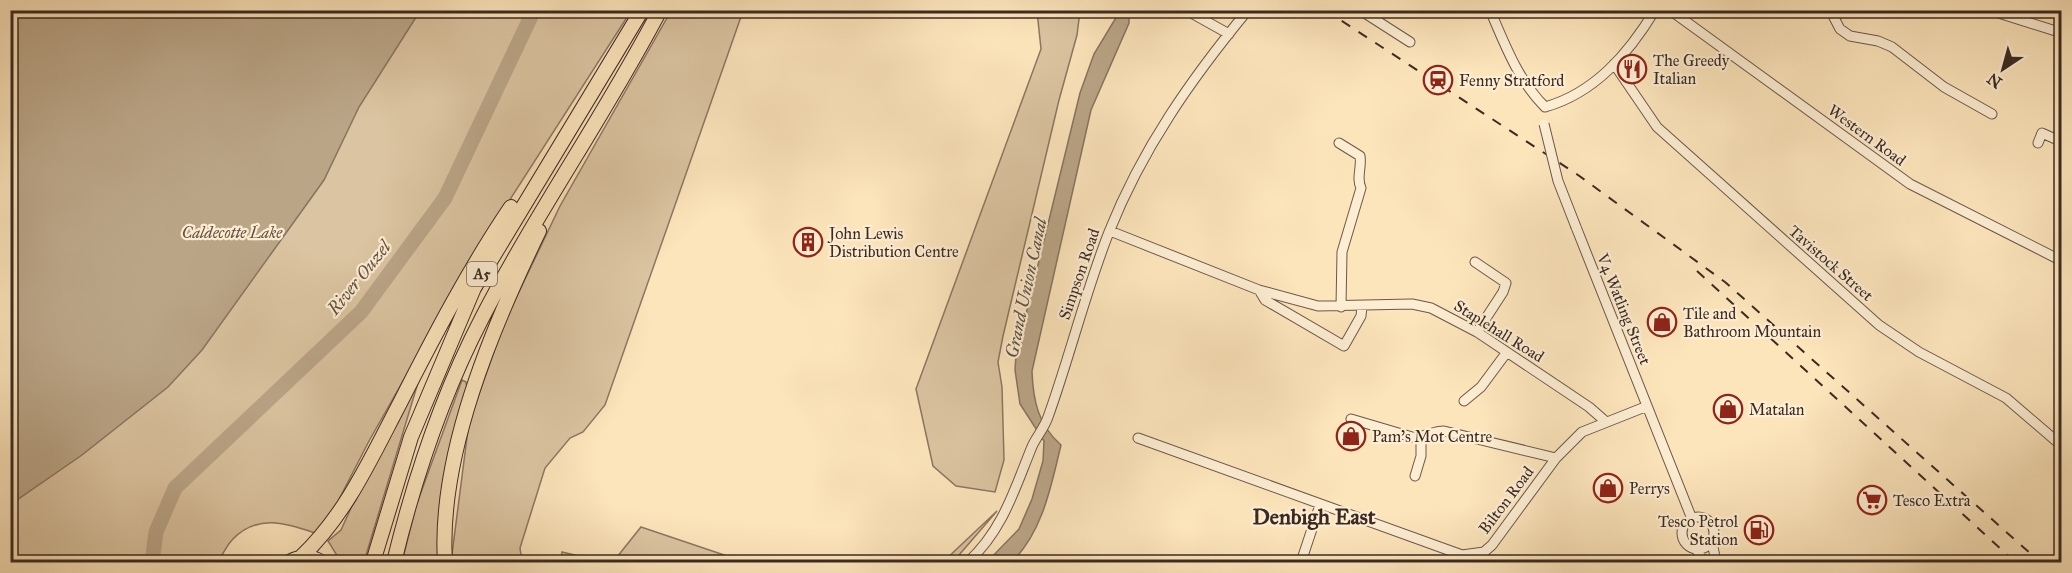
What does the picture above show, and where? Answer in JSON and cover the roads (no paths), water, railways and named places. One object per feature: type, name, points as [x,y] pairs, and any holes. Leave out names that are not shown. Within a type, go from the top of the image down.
[{"type":"highway","name":"A5","points":[[373,562],[411,436],[446,349],[479,279],[642,10]]},
{"type":"highway","name":"A5","points":[[394,562],[406,513],[460,364],[486,310],[660,10]]},
{"type":"highway","points":[[295,560],[318,540],[373,454],[475,264],[531,177],[565,134]]},
{"type":"highway","points":[[445,562],[451,480],[473,387],[512,287],[544,222],[553,192]]},
{"type":"highway","points":[[295,560],[311,557],[321,562]]},
{"type":"street","name":"Simpson Road","points":[[968,562],[1005,515],[1035,439],[1047,420],[1088,288],[1130,185],[1165,121],[1194,77],[1248,10]]},
{"type":"street","points":[[1360,10],[1410,42]]},
{"type":"street","points":[[1490,10],[1509,57],[1533,94],[1545,107],[1575,96],[1625,56],[1655,10]]},
{"type":"street","name":"Western Road","points":[[1670,10],[1910,184],[2061,261]]},
{"type":"street","points":[[1830,10],[1840,29],[1850,36],[1878,41],[1892,47],[1944,87],[1992,114]]},
{"type":"street","points":[[1989,10],[2061,33]]},
{"type":"street","points":[[1189,11],[1228,34]]},
{"type":"street","name":"Tavistock Street","points":[[1614,64],[1657,127],[1879,325],[1919,352],[2006,398],[2061,446]]},
{"type":"street","name":"V4 Watling Street","points":[[1545,107],[1544,124],[1558,181],[1692,519]]},
{"type":"street","points":[[2038,143],[2042,133],[2059,141],[2061,127]]},
{"type":"street","points":[[1340,143],[1360,156],[1362,163],[1358,182],[1361,188],[1342,252],[1341,307]]},
{"type":"street","name":"Staplehall Road","points":[[1110,231],[1259,290],[1318,306],[1412,304],[1431,308],[1477,332],[1589,407],[1605,421]]},
{"type":"street","points":[[1475,262],[1506,283],[1503,292],[1477,332]]},
{"type":"street","name":"Staplehall Road","points":[[1259,290],[1265,300],[1344,346],[1361,316],[1362,306]]},
{"type":"street","points":[[1464,401],[1481,387],[1507,352]]},
{"type":"street","name":"Bilton Road","points":[[1138,438],[1462,555],[1474,555],[1492,545],[1556,458],[1582,432],[1605,421],[1646,407]]},
{"type":"street","points":[[1351,419],[1421,438],[1436,431],[1444,431],[1556,458]]},
{"type":"street","points":[[1415,476],[1421,456],[1421,438]]},
{"type":"street","points":[[1301,562],[1320,505]]},
{"type":"street","points":[[1704,562],[1696,549],[1687,544],[1683,536],[1684,525],[1692,519],[1702,517],[1711,523],[1716,562]]},
{"type":"street","points":[[1696,549],[1705,548],[1712,542]]},
{"type":"waterway","name":"River Ouzel","points":[[152,562],[156,532],[175,488],[361,312],[445,198],[534,10]]},
{"type":"railway","points":[[1325,10],[1578,175],[1725,282],[2040,562]]},
{"type":"railway","points":[[1697,271],[2015,562]]},
{"type":"place","name":"The Greedy Italian","points":[[1632,69]]},
{"type":"place","name":"Fenny Stratford","points":[[1438,80]]},
{"type":"place","name":"John Lewis Distribution Centre","points":[[808,242]]},
{"type":"place","name":"Tile and Bathroom Mountain","points":[[1662,322]]},
{"type":"place","name":"Matalan","points":[[1728,409]]},
{"type":"place","name":"Pam's Mot Centre","points":[[1351,436]]},
{"type":"place","name":"Perrys","points":[[1608,488]]},
{"type":"place","name":"Tesco Extra","points":[[1872,500]]},
{"type":"place","name":"Tesco Petrol Station","points":[[1759,530]]},
{"type":"district","name":"Denbigh East","points":[[1314,516]]},
{"type":"park label","name":"Caldecotte Lake","points":[[232,232]]},
{"type":"water label","name":"Grand Union Canal","points":[[1026,288]]}]
